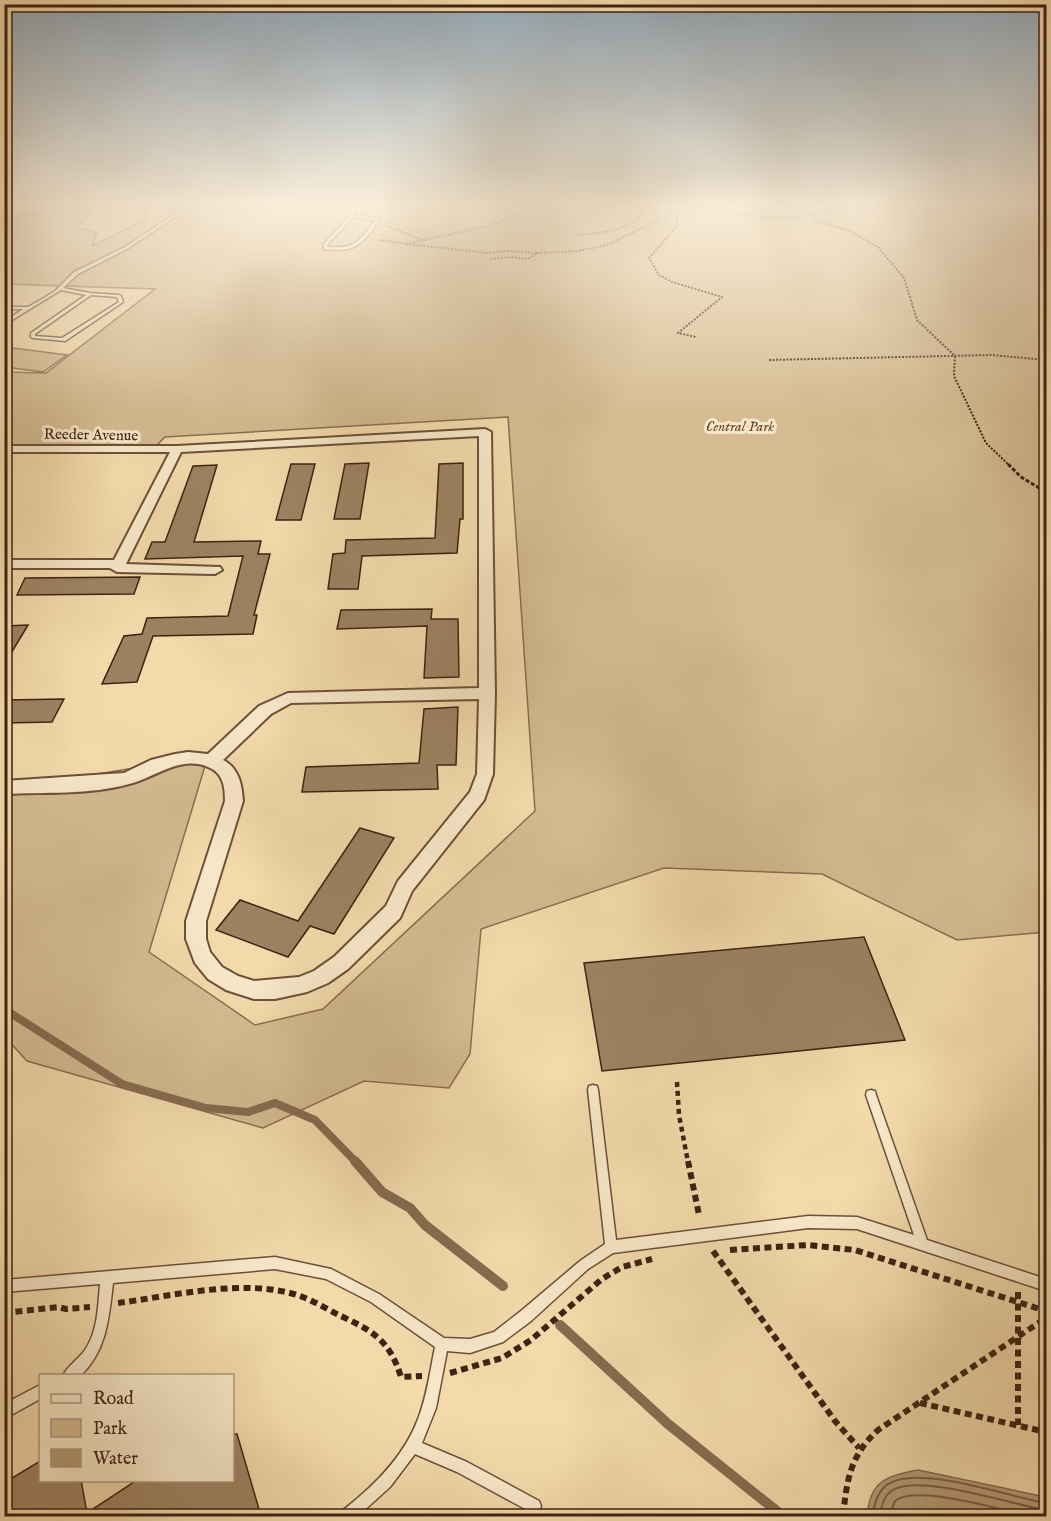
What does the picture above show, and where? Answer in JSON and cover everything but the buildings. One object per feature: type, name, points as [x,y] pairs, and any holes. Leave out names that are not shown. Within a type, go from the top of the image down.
[{"type":"street","name":"Reeder Avenue","points":[[4,449],[177,449],[485,432],[487,693]]},
{"type":"street","points":[[177,449],[117,568],[214,570]]},
{"type":"street","points":[[4,564],[119,564]]},
{"type":"street","points":[[4,788],[126,779],[176,759],[192,758],[211,761],[222,766],[231,775],[235,787],[234,801],[196,921],[196,939],[202,957],[215,972],[233,984],[254,990],[275,990],[300,986],[321,977],[341,963],[393,912],[405,886],[476,800],[485,774],[487,693],[288,698],[265,710],[211,761]]},
{"type":"lane","points":[[4,324],[60,289],[73,276]]},
{"type":"lane","points":[[60,289],[119,296],[120,302],[63,340],[33,337],[33,333],[90,294]]},
{"type":"lane","points":[[4,308],[29,308]]},
{"type":"lane","points":[[593,1090],[611,1247]]},
{"type":"lane","points":[[871,1095],[923,1245]]},
{"type":"lane","points":[[4,1286],[275,1263],[327,1273],[375,1298],[442,1344],[470,1346],[498,1337],[526,1316],[584,1265],[611,1247],[808,1222],[857,1223],[1047,1286]]},
{"type":"lane","points":[[71,1374],[95,1350],[107,1278]]},
{"type":"lane","points":[[348,1516],[384,1483],[413,1446],[429,1409],[442,1344]]},
{"type":"lane","points":[[4,1412],[39,1393]]},
{"type":"lane","points":[[413,1446],[462,1467],[534,1506]]},
{"type":"path","points":[[661,276],[672,282],[722,297],[678,333],[696,337]]},
{"type":"path","points":[[902,276],[918,321],[955,356],[954,376],[986,443],[1021,477],[1047,492]]},
{"type":"path","points":[[769,360],[992,355],[1047,360]]},
{"type":"path","points":[[677,1082],[679,1115],[699,1215]]},
{"type":"path","points":[[701,1253],[797,1243],[825,1244],[855,1250],[1047,1311]]},
{"type":"path","points":[[713,1251],[835,1421],[859,1448]]},
{"type":"path","points":[[4,1313],[104,1305],[244,1288],[296,1295],[350,1320],[385,1341],[396,1356],[401,1377],[436,1376],[476,1367],[502,1358],[531,1340],[602,1279],[622,1268],[655,1258]]},
{"type":"path","points":[[1018,1276],[1018,1425]]},
{"type":"path","points":[[843,1516],[848,1473],[859,1448],[878,1430],[1047,1318]]},
{"type":"path","points":[[919,1403],[1047,1432]]},
{"type":"green space","name":"Central Park","points":[[5,276],[1046,276],[1046,932],[957,940],[822,874],[664,868],[481,929],[470,1054],[449,1088],[364,1081],[263,1128],[27,1061],[5,1037],[5,789],[208,756],[149,952],[255,1025],[323,1009],[535,811],[508,417],[165,437],[155,447],[5,445],[5,372],[46,373],[155,289],[5,284]]},
{"type":"green space","points":[[5,347],[67,355],[43,372],[5,367]]},
{"type":"water","points":[[918,1470],[1046,1497],[1046,1516],[867,1516],[876,1487],[889,1478]]},
{"type":"waterway","points":[[4,1009],[122,1084],[206,1108],[248,1112],[275,1103],[315,1120],[356,1162]]},
{"type":"waterway","points":[[355,1161],[382,1192],[410,1208],[425,1225],[503,1286]]},
{"type":"waterway","points":[[560,1325],[668,1424],[783,1516]]}]
